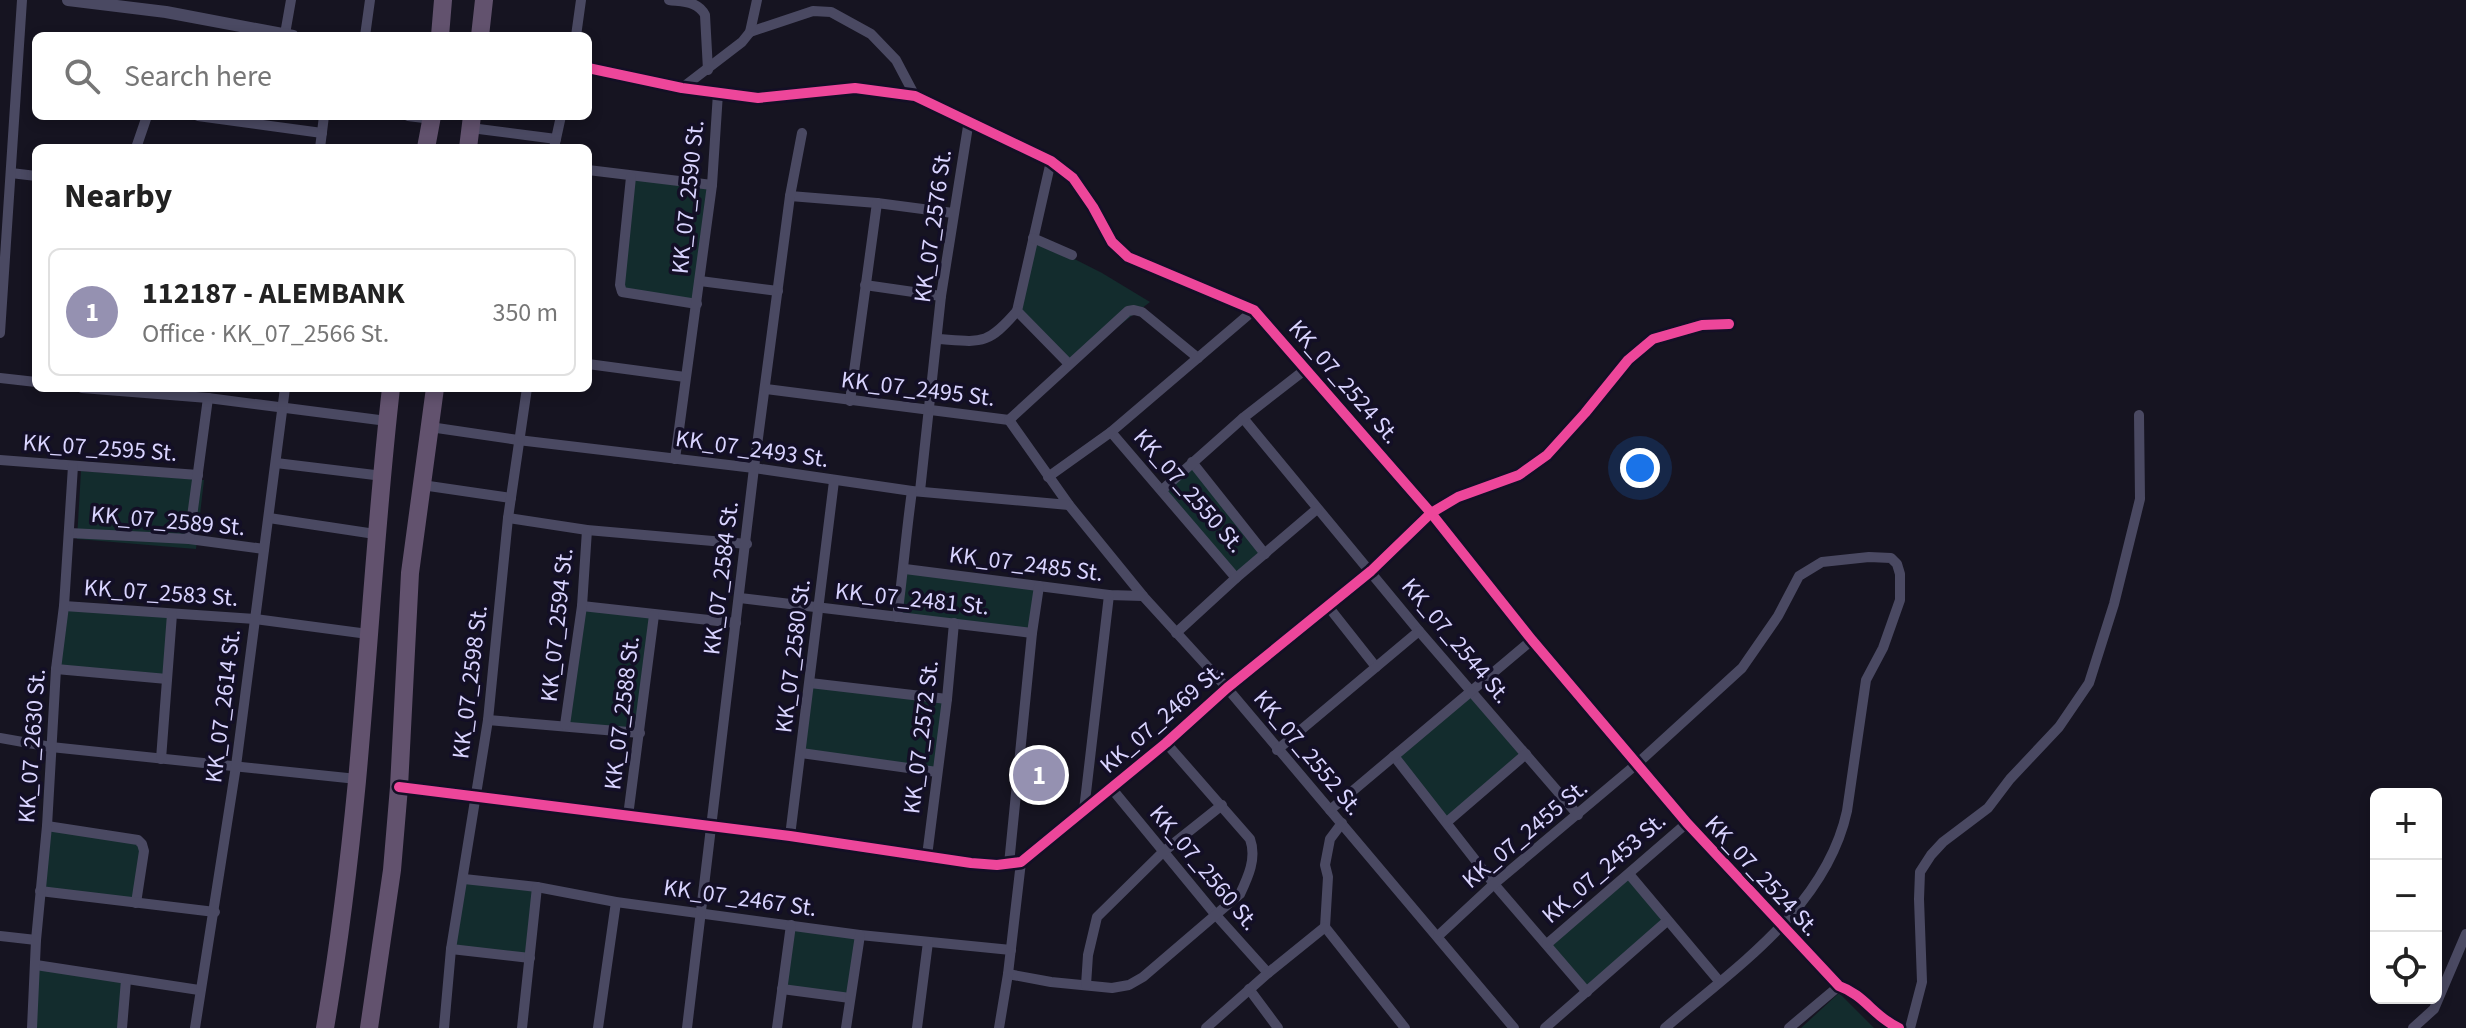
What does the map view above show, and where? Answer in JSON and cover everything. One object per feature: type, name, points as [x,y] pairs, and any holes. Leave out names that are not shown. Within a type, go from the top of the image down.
[{"type":"highway","points":[[440,32],[443,0]]},
{"type":"highway","points":[[480,32],[484,0]]},
{"type":"highway","points":[[427,144],[431,120]]},
{"type":"highway","points":[[468,144],[471,122]]},
{"type":"highway","points":[[325,1028],[349,863],[375,534],[391,392]]},
{"type":"highway","points":[[369,1028],[392,870],[410,573],[434,392]]},
{"type":"street","points":[[0,333],[22,0]]},
{"type":"street","points":[[68,0],[166,12],[273,32]]},
{"type":"street","points":[[289,32],[291,0]]},
{"type":"street","points":[[366,32],[370,0]]},
{"type":"street","points":[[577,32],[581,0]]},
{"type":"street","points":[[669,0],[696,4],[702,8],[708,70]]},
{"type":"street","points":[[682,88],[742,42],[750,32],[757,0]]},
{"type":"street","points":[[750,32],[813,11],[831,12],[871,34],[896,60],[915,96]]},
{"type":"street","name":"KK_07_2524 St.","points":[[592,69],[682,88],[758,98],[855,88],[915,96],[1051,161],[1073,178],[1112,242],[1128,257],[1254,310],[1431,513],[1532,640],[1687,823],[1839,986],[1855,992],[1884,1021],[1899,1028]]},
{"type":"street","name":"KK_07_2590 St.","points":[[675,459],[712,185],[718,93]]},
{"type":"street","points":[[137,144],[146,120]]},
{"type":"street","points":[[227,120],[322,133]]},
{"type":"street","points":[[321,144],[324,120]]},
{"type":"street","points":[[471,122],[555,144],[560,120]]},
{"type":"street","name":"KK_07_2576 St.","points":[[897,617],[905,569],[906,532],[929,410],[941,296],[969,120]]},
{"type":"street","name":"KK_07_2584 St.","points":[[687,1028],[754,468],[790,196],[802,133]]},
{"type":"street","points":[[1051,161],[1017,311],[1069,364]]},
{"type":"street","points":[[592,171],[712,185]]},
{"type":"street","points":[[11,173],[32,176]]},
{"type":"street","name":"KK_07_2590 St.","points":[[631,177],[620,285],[622,292],[697,304]]},
{"type":"street","points":[[790,196],[953,213]]},
{"type":"street","points":[[850,401],[877,203]]},
{"type":"street","points":[[1033,238],[1072,255]]},
{"type":"street","points":[[700,281],[778,291]]},
{"type":"street","points":[[865,285],[941,296]]},
{"type":"street","name":"KK_07_2495 St.","points":[[766,389],[1009,420],[1128,311],[1134,310],[1142,312],[1198,358]]},
{"type":"street","points":[[1048,477],[1111,432],[1254,310]]},
{"type":"street","name":"KK_07_2576 St.","points":[[938,339],[979,341],[1000,330],[1017,311]]},
{"type":"street","name":"KK_07_2469 St.","points":[[1021,862],[1371,571],[1431,513],[1458,497],[1519,475],[1547,455],[1628,360],[1653,339],[1702,325],[1729,324]]},
{"type":"street","points":[[592,365],[685,377]]},
{"type":"street","points":[[1162,490],[1243,418],[1306,369]]},
{"type":"street","points":[[0,378],[32,382]]},
{"type":"street","points":[[134,392],[208,398],[387,421]]},
{"type":"street","name":"KK_07_2614 St.","points":[[195,1028],[236,766],[284,392]]},
{"type":"street","name":"KK_07_2598 St.","points":[[444,1028],[451,949],[488,720],[508,518],[526,392]]},
{"type":"street","points":[[189,539],[208,398]]},
{"type":"street","points":[[1910,1028],[1922,982],[1920,872],[1943,842],[1988,808],[2010,779],[2059,727],[2089,683],[2114,604],[2140,499],[2139,415]]},
{"type":"street","name":"KK_07_2544 St.","points":[[1243,418],[1419,631],[1578,815]]},
{"type":"street","name":"KK_07_2552 St.","points":[[1009,420],[1069,505],[1143,596],[1227,688],[1514,1028]]},
{"type":"street","name":"KK_07_2493 St.","points":[[430,427],[834,481],[1069,505]]},
{"type":"street","name":"KK_07_2550 St.","points":[[1111,432],[1236,578]]},
{"type":"street","name":"KK_07_2595 St.","points":[[0,460],[198,475]]},
{"type":"street","points":[[1192,462],[1265,554]]},
{"type":"street","points":[[276,463],[383,476]]},
{"type":"street","name":"KK_07_2630 St.","points":[[32,1028],[36,940],[73,466]]},
{"type":"street","name":"KK_07_2580 St.","points":[[790,836],[834,481]]},
{"type":"street","points":[[422,485],[511,498]]},
{"type":"street","points":[[1176,633],[1317,509]]},
{"type":"street","points":[[269,518],[375,534]]},
{"type":"street","points":[[508,518],[587,530],[747,544]]},
{"type":"street","name":"KK_07_2594 St.","points":[[565,725],[582,606],[587,530]]},
{"type":"street","name":"KK_07_2589 St.","points":[[69,533],[189,539],[264,549]]},
{"type":"street","name":"KK_07_2455 St.","points":[[1438,936],[1494,884],[1638,763],[1742,668],[1778,616],[1799,576],[1822,562],[1891,558],[1900,574],[1900,600],[1883,648],[1866,680],[1843,832],[1827,868],[1781,927]]},
{"type":"street","name":"KK_07_2485 St.","points":[[905,569],[1109,595],[1143,596]]},
{"type":"street","points":[[1009,864],[1039,586]]},
{"type":"street","points":[[1084,810],[1109,595]]},
{"type":"street","name":"KK_07_2481 St.","points":[[740,598],[1032,633]]},
{"type":"street","points":[[1327,605],[1376,667]]},
{"type":"street","name":"KK_07_2583 St.","points":[[64,606],[255,619],[368,634]]},
{"type":"street","points":[[582,606],[736,623]]},
{"type":"street","points":[[161,759],[172,614]]},
{"type":"street","name":"KK_07_2588 St.","points":[[628,816],[654,615]]},
{"type":"street","name":"KK_07_2572 St.","points":[[927,856],[954,623]]},
{"type":"street","points":[[1277,750],[1419,631]]},
{"type":"street","points":[[1330,810],[1532,640]]},
{"type":"street","points":[[56,669],[167,679]]},
{"type":"street","points":[[810,683],[947,699]]},
{"type":"street","points":[[488,720],[640,733]]},
{"type":"street","points":[[0,738],[51,747],[357,779]]},
{"type":"street","points":[[1008,974],[1112,988],[1129,985],[1143,977],[1240,894],[1248,878],[1253,847],[1250,839],[1166,743]]},
{"type":"street","points":[[801,753],[937,772]]},
{"type":"street","points":[[1447,822],[1526,754]]},
{"type":"street","points":[[1394,756],[1494,884],[1587,992]]},
{"type":"street","points":[[399,787],[997,865],[1021,862],[999,1028]]},
{"type":"street","name":"KK_07_2560 St.","points":[[1112,789],[1268,973]]},
{"type":"street","points":[[1086,985],[1088,955],[1097,917],[1163,852],[1222,805]]},
{"type":"street","points":[[1342,823],[1330,839],[1325,865],[1328,877],[1325,927],[1405,1028]]},
{"type":"street","name":"KK_07_2453 St.","points":[[1547,944],[1687,823]]},
{"type":"street","points":[[47,826],[131,838],[142,844],[144,851],[136,903]]},
{"type":"street","points":[[1629,874],[1719,981]]},
{"type":"street","name":"KK_07_2467 St.","points":[[464,879],[860,935],[1011,950]]},
{"type":"street","points":[[522,1028],[537,887]]},
{"type":"street","points":[[40,891],[215,912]]},
{"type":"street","points":[[598,1028],[616,902]]},
{"type":"street","points":[[1545,1028],[1667,921]]},
{"type":"street","points":[[777,1028],[791,925]]},
{"type":"street","points":[[1206,1028],[1325,927]]},
{"type":"street","points":[[1665,1028],[1781,927]]},
{"type":"street","points":[[2413,1028],[2434,1009],[2466,934]]},
{"type":"street","points":[[846,1028],[860,935]]},
{"type":"street","points":[[0,936],[36,940]]},
{"type":"street","points":[[917,1028],[928,942]]},
{"type":"street","points":[[451,949],[530,958]]},
{"type":"street","points":[[36,965],[199,990]]},
{"type":"street","points":[[122,1028],[126,980]]},
{"type":"street","points":[[1789,1028],[1839,986]]},
{"type":"street","points":[[782,989],[850,998]]},
{"type":"street","points":[[1249,989],[1278,1028]]},
{"type":"green space","points":[[631,177],[712,185],[697,304],[627,294],[620,285]]},
{"type":"green space","points":[[1033,238],[1102,273],[1150,302],[1069,364],[1017,311]]},
{"type":"green space","points":[[1192,462],[1265,554],[1236,578],[1162,490]]},
{"type":"green space","points":[[81,471],[204,480],[196,549],[77,539]]},
{"type":"green space","points":[[905,569],[1039,586],[1032,633],[897,617]]},
{"type":"green space","points":[[62,602],[172,614],[167,679],[55,671]]},
{"type":"green space","points":[[582,606],[654,615],[640,733],[565,725]]},
{"type":"green space","points":[[810,683],[947,699],[937,772],[801,753]]},
{"type":"green space","points":[[1472,691],[1526,754],[1447,822],[1394,756]]},
{"type":"green space","points":[[47,826],[142,844],[136,903],[40,891]]},
{"type":"green space","points":[[1629,874],[1667,921],[1587,992],[1547,944]]},
{"type":"green space","points":[[463,879],[537,887],[530,958],[452,947]]},
{"type":"green space","points":[[791,925],[860,935],[850,998],[782,989]]},
{"type":"green space","points":[[36,965],[126,980],[122,1028],[32,1028]]},
{"type":"green space","points":[[1839,993],[1874,1028],[1801,1028]]},
{"type":"cycle path","points":[[592,69],[682,88],[758,98],[855,88],[915,96],[1051,161],[1073,178],[1112,242],[1128,257],[1254,310],[1431,513],[1532,640],[1687,823],[1839,986],[1899,1028]]},
{"type":"cycle path","points":[[399,787],[790,836],[971,863],[997,865],[1021,862],[1371,571],[1431,513],[1458,497],[1519,475],[1547,455],[1628,360],[1653,339],[1702,325],[1729,324]]},
{"type":"place","name":"112187 - ALEMBANK","points":[[1039,775]]}]
